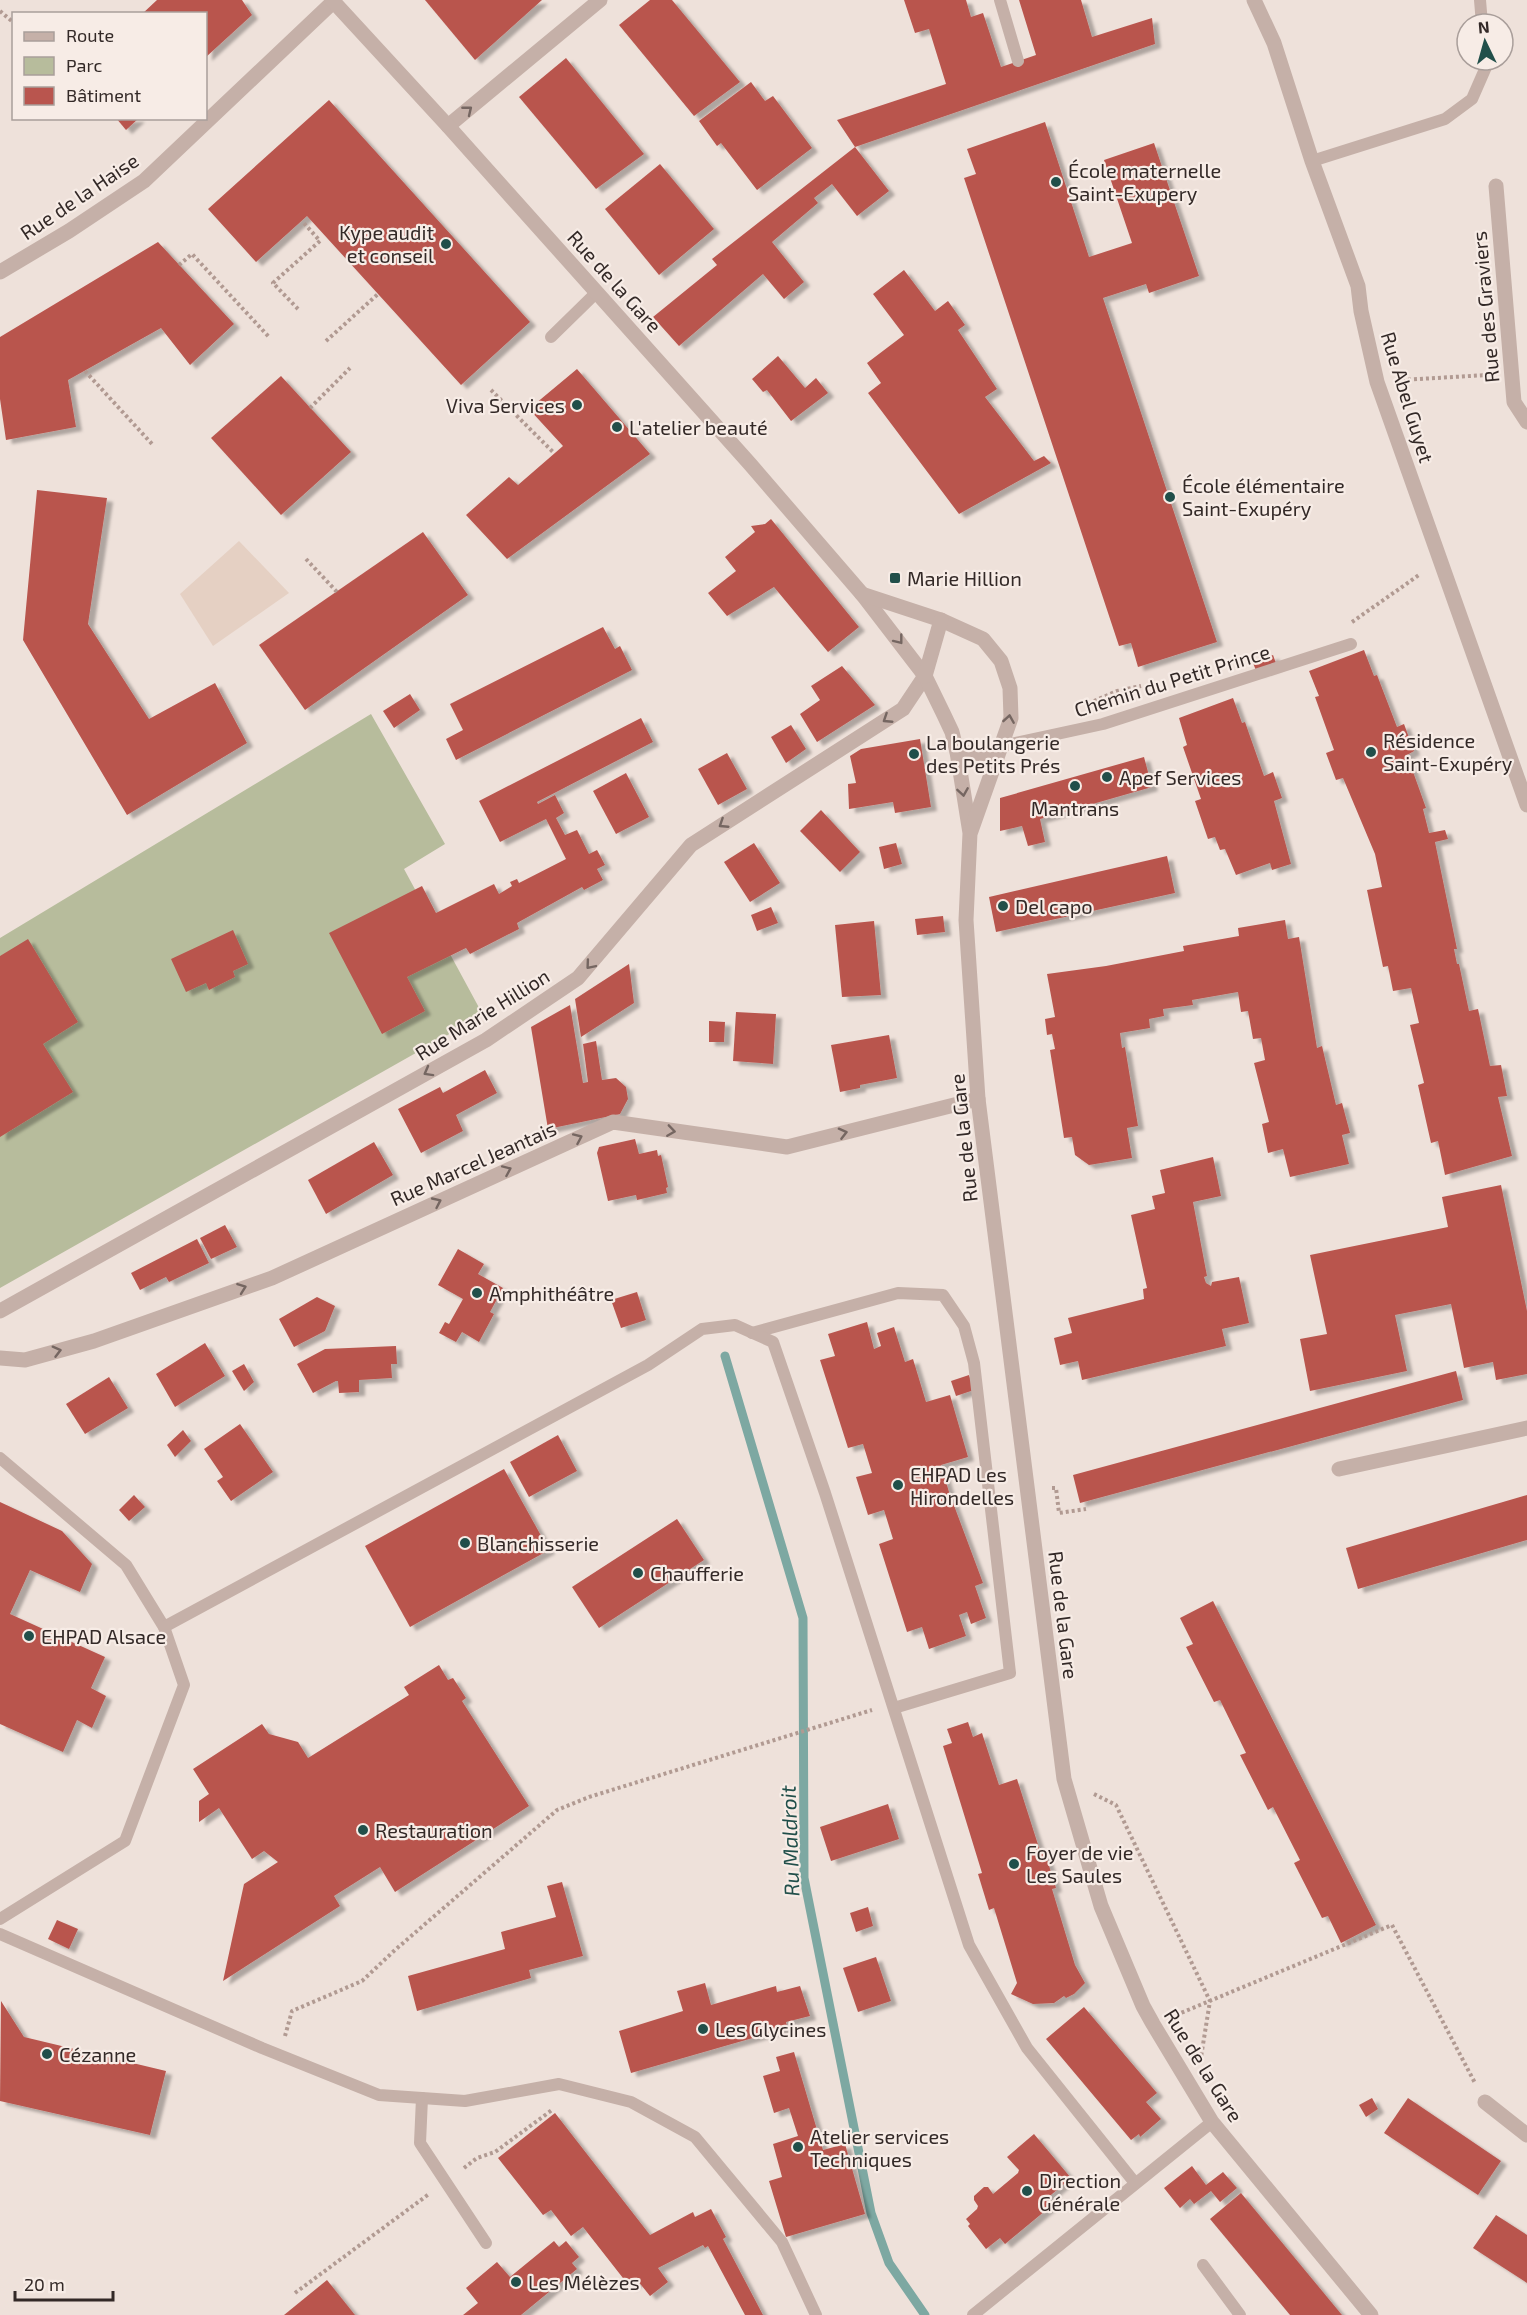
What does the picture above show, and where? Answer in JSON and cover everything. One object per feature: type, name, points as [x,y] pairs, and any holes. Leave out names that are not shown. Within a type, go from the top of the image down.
[{"type":"street","points":[[448,126],[600,0]]},
{"type":"street","name":"Rue Abel Guyet","points":[[1254,0],[1274,43],[1312,161],[1358,286],[1361,311],[1377,382],[1527,805]]},
{"type":"street","name":"Rue de la Gare","points":[[332,1],[597,292],[862,594],[925,676],[952,732],[970,833],[966,920],[978,1099],[1064,1779],[1101,1906],[1143,2006],[1153,2024],[1212,2122],[1371,2315]]},
{"type":"street","name":"Rue de la Haise","points":[[0,272],[69,231],[144,181],[332,1]]},
{"type":"street","name":"Rue des Graviers","points":[[1496,186],[1515,402],[1527,422]]},
{"type":"street","name":"Rue de la Gare","points":[[862,594],[941,620],[983,639],[1001,661],[1010,688],[1011,718],[970,833]]},
{"type":"street","points":[[925,676],[941,620]]},
{"type":"street","name":"Rue Marie Hillion","points":[[0,1311],[486,1040],[578,978],[691,845],[903,709],[925,676]]},
{"type":"street","points":[[957,752],[986,754],[1002,746]]},
{"type":"street","name":"Rue Marcel Jeantais","points":[[0,1358],[25,1360],[94,1341],[272,1278],[613,1122],[787,1147],[978,1099]]},
{"type":"street","points":[[1339,1469],[1527,1428]]},
{"type":"street","points":[[1485,2102],[1527,2136]]},
{"type":"lane","points":[[1000,0],[1018,61]]},
{"type":"lane","points":[[1312,161],[1445,119],[1472,99],[1484,72]]},
{"type":"lane","points":[[551,337],[597,292]]},
{"type":"lane","name":"Chemin du Petit Prince","points":[[1002,746],[1082,729],[1351,644]]},
{"type":"lane","points":[[752,1333],[898,1293],[943,1295],[964,1326],[974,1363],[1010,1673],[894,1708]]},
{"type":"lane","points":[[165,1627],[648,1365],[702,1329],[735,1325],[773,1342],[825,1493],[969,1945],[1027,2048],[1135,2183]]},
{"type":"lane","points":[[0,1458],[126,1565],[165,1627],[184,1684],[126,1841],[0,1919]]},
{"type":"lane","points":[[0,1934],[280,2055],[379,2095],[465,2101],[559,2084],[631,2102],[695,2137],[782,2242],[816,2315]]},
{"type":"lane","points":[[422,2098],[420,2143],[486,2243]]},
{"type":"lane","points":[[973,2315],[1212,2122]]},
{"type":"lane","points":[[1203,2265],[1240,2315]]},
{"type":"path","points":[[0,11],[12,21]]},
{"type":"path","points":[[298,309],[273,283],[320,242],[302,221]]},
{"type":"path","points":[[179,265],[192,254],[269,337]]},
{"type":"path","points":[[326,341],[378,294]]},
{"type":"path","points":[[310,408],[350,368]]},
{"type":"path","points":[[85,371],[152,444]]},
{"type":"path","points":[[1377,382],[1512,374]]},
{"type":"path","points":[[491,390],[554,453]]},
{"type":"path","points":[[306,559],[337,592]]},
{"type":"path","points":[[1349,624],[1425,571]]},
{"type":"path","points":[[1056,1488],[1059,1513],[1086,1509]]},
{"type":"path","points":[[280,2055],[292,2011],[362,1981],[557,1810],[589,1797],[864,1711],[894,1708]]},
{"type":"path","points":[[1064,1779],[1116,1805],[1210,2001],[1196,2096]]},
{"type":"path","points":[[1153,2024],[1392,1925],[1485,2102]]},
{"type":"green space","points":[[371,714],[445,844],[404,869],[483,1015],[0,1288],[0,938]]},
{"type":"shaded area","points":[[239,541],[289,593],[213,646],[180,594]]},
{"type":"building","points":[[157,0],[242,0],[252,15],[207,56],[207,12],[144,12]]},
{"type":"building","points":[[425,0],[542,0],[475,60]]},
{"type":"building","points":[[650,0],[672,0],[740,82],[694,116],[619,25]]},
{"type":"building","points":[[904,0],[966,0],[971,17],[983,13],[1001,67],[1036,55],[1019,0],[1081,0],[1092,37],[1152,18],[1155,44],[855,147],[837,120],[946,84],[929,29],[915,33]]},
{"type":"building","points":[[566,58],[644,154],[596,189],[519,97]]},
{"type":"building","points":[[751,82],[765,101],[773,96],[812,148],[757,190],[721,143],[717,146],[699,121]]},
{"type":"building","points":[[329,100],[530,322],[461,385],[307,216],[256,262],[208,209]]},
{"type":"building","points":[[118,120],[137,120],[126,130]]},
{"type":"building","points":[[1045,122],[1089,257],[1132,243],[1104,160],[1154,143],[1199,276],[1149,293],[1146,284],[1103,298],[1217,642],[1138,667],[1131,643],[1119,646],[964,178],[976,174],[967,149]]},
{"type":"building","points":[[855,147],[889,191],[857,216],[832,184],[814,198],[818,203],[772,242],[804,282],[784,299],[763,274],[679,346],[653,317],[717,265],[712,259]]},
{"type":"building","points":[[660,164],[714,229],[659,275],[605,209]]},
{"type":"building","points":[[158,242],[234,324],[190,365],[161,328],[68,380],[76,427],[6,440],[0,399],[0,337]]},
{"type":"building","points":[[904,270],[935,311],[948,301],[965,325],[958,330],[997,389],[985,397],[1034,461],[1044,456],[1051,463],[959,514],[868,393],[881,383],[867,363],[904,335],[873,294]]},
{"type":"building","points":[[778,356],[805,388],[816,378],[828,393],[791,421],[767,390],[763,392],[752,379]]},
{"type":"building","points":[[577,369],[650,454],[507,559],[466,515],[509,477],[518,485],[563,446],[529,409]]},
{"type":"building","points":[[281,376],[351,452],[281,515],[211,438]]},
{"type":"building","points":[[37,490],[107,498],[88,624],[149,719],[215,683],[247,743],[127,815],[23,640]]},
{"type":"building","points":[[771,519],[859,627],[828,652],[774,587],[727,616],[708,593],[736,571],[725,557],[755,532],[751,526],[765,524]]},
{"type":"building","points":[[423,532],[468,595],[305,710],[259,645]]},
{"type":"building","points":[[603,627],[615,649],[620,646],[632,670],[456,760],[446,739],[463,730],[450,704]]},
{"type":"building","points":[[1364,650],[1374,676],[1377,675],[1397,727],[1404,724],[1414,751],[1407,755],[1426,808],[1423,809],[1429,833],[1445,830],[1448,839],[1435,842],[1457,949],[1454,949],[1457,964],[1459,964],[1469,1011],[1478,1009],[1490,1066],[1501,1065],[1507,1096],[1498,1097],[1512,1156],[1445,1175],[1438,1141],[1431,1143],[1418,1085],[1424,1083],[1410,1025],[1419,1023],[1411,988],[1393,991],[1388,966],[1383,967],[1367,890],[1382,887],[1375,854],[1343,778],[1336,780],[1326,753],[1334,750],[1315,697],[1319,696],[1309,671]]},
{"type":"building","points":[[1273,655],[1277,666],[1257,673],[1253,663]]},
{"type":"building","points":[[842,666],[875,705],[817,742],[800,714],[820,700],[811,686]]},
{"type":"building","points":[[410,694],[420,710],[394,728],[383,711]]},
{"type":"building","points":[[1233,698],[1242,723],[1245,722],[1264,776],[1273,772],[1282,798],[1274,801],[1291,864],[1272,870],[1270,863],[1236,875],[1225,849],[1220,850],[1215,837],[1208,839],[1195,801],[1201,799],[1183,747],[1187,745],[1179,718]]},
{"type":"building","points":[[641,718],[653,742],[537,802],[538,804],[555,795],[564,813],[556,818],[565,835],[577,830],[589,854],[597,850],[605,865],[597,869],[603,880],[584,890],[582,887],[517,923],[519,929],[470,954],[466,948],[407,977],[425,1011],[382,1034],[329,933],[422,886],[436,913],[494,884],[499,894],[512,886],[510,882],[517,879],[519,883],[566,859],[546,819],[500,842],[479,801]]},
{"type":"building","points":[[791,725],[806,749],[786,763],[771,737]]},
{"type":"building","points":[[920,739],[931,807],[895,813],[893,802],[849,809],[848,784],[856,783],[850,756],[861,749]]},
{"type":"building","points":[[727,753],[747,789],[718,805],[698,769]]},
{"type":"building","points":[[1144,757],[1152,787],[1040,819],[1045,842],[1028,846],[1022,826],[1000,831],[1000,798]]},
{"type":"building","points":[[626,773],[649,817],[616,834],[593,791]]},
{"type":"building","points":[[821,810],[860,852],[840,872],[800,831]]},
{"type":"building","points":[[754,843],[780,883],[750,902],[724,862]]},
{"type":"building","points":[[896,843],[902,864],[884,869],[879,847]]},
{"type":"building","points":[[1167,856],[1175,893],[996,932],[989,897]]},
{"type":"building","points":[[771,907],[778,923],[757,931],[751,915]]},
{"type":"building","points":[[943,916],[945,932],[917,935],[915,919]]},
{"type":"building","points":[[1285,920],[1288,939],[1299,937],[1317,1048],[1322,1046],[1336,1105],[1342,1103],[1350,1133],[1342,1135],[1349,1164],[1290,1177],[1283,1149],[1268,1153],[1262,1124],[1269,1122],[1254,1063],[1265,1060],[1261,1038],[1253,1039],[1248,1011],[1241,1012],[1238,992],[1192,1000],[1193,1005],[1163,1009],[1164,1016],[1149,1019],[1150,1028],[1120,1033],[1122,1048],[1125,1047],[1138,1126],[1127,1128],[1132,1158],[1089,1165],[1075,1155],[1072,1137],[1064,1138],[1050,1050],[1055,1049],[1052,1034],[1047,1035],[1045,1019],[1055,1017],[1047,974],[1106,966],[1184,951],[1183,946],[1239,936],[1238,928]]},
{"type":"building","points":[[874,921],[881,995],[842,997],[835,925]]},
{"type":"building","points":[[233,930],[248,964],[233,971],[235,977],[209,990],[206,983],[186,992],[171,959]]},
{"type":"building","points":[[28,939],[78,1022],[43,1044],[73,1092],[0,1137],[0,956]]},
{"type":"building","points":[[629,964],[634,1003],[581,1037],[575,999]]},
{"type":"building","points":[[570,1005],[583,1083],[588,1082],[583,1044],[596,1041],[602,1080],[616,1078],[626,1087],[628,1099],[620,1114],[548,1129],[531,1027]]},
{"type":"building","points":[[736,1012],[776,1014],[773,1064],[733,1061]]},
{"type":"building","points":[[709,1021],[725,1022],[724,1042],[709,1042]]},
{"type":"building","points":[[889,1035],[897,1078],[860,1085],[860,1088],[840,1092],[831,1045]]},
{"type":"building","points":[[485,1070],[497,1093],[456,1115],[463,1131],[421,1153],[398,1109],[440,1087],[443,1093]]},
{"type":"building","points":[[635,1139],[639,1154],[657,1150],[658,1156],[661,1155],[668,1187],[666,1188],[667,1193],[637,1200],[636,1195],[608,1201],[597,1153],[599,1147]]},
{"type":"building","points":[[374,1142],[393,1175],[326,1214],[308,1180]]},
{"type":"building","points":[[1213,1157],[1221,1196],[1193,1202],[1207,1276],[1204,1277],[1206,1283],[1211,1286],[1212,1282],[1239,1277],[1249,1323],[1222,1329],[1226,1346],[1082,1380],[1078,1361],[1060,1365],[1054,1338],[1072,1333],[1068,1318],[1144,1299],[1143,1289],[1147,1288],[1131,1215],[1155,1209],[1152,1196],[1165,1193],[1160,1170]]},
{"type":"building","points":[[1501,1185],[1527,1311],[1527,1374],[1496,1380],[1493,1362],[1464,1368],[1451,1304],[1395,1315],[1407,1371],[1310,1391],[1300,1339],[1327,1334],[1310,1255],[1448,1227],[1442,1197]]},
{"type":"building","points":[[225,1225],[237,1247],[211,1259],[200,1238]]},
{"type":"building","points":[[197,1239],[209,1263],[169,1282],[166,1277],[140,1290],[131,1273]]},
{"type":"building","name":"Amphithéâtre","points":[[458,1249],[484,1264],[478,1274],[503,1288],[490,1312],[494,1314],[479,1342],[462,1332],[456,1342],[439,1333],[445,1322],[449,1324],[463,1299],[438,1285]]},
{"type":"building","points":[[637,1292],[646,1320],[621,1328],[611,1300]]},
{"type":"building","points":[[317,1297],[335,1306],[325,1331],[294,1347],[279,1319]]},
{"type":"building","name":"EHPAD Les Hirondelles","points":[[867,1322],[874,1349],[881,1346],[877,1333],[894,1327],[905,1362],[913,1359],[926,1402],[950,1395],[968,1457],[941,1465],[983,1583],[975,1586],[986,1618],[971,1624],[967,1612],[959,1615],[966,1636],[929,1649],[922,1627],[907,1632],[879,1544],[893,1539],[884,1510],[868,1515],[856,1477],[872,1473],[863,1444],[848,1448],[820,1360],[835,1356],[828,1334]]},
{"type":"building","points":[[205,1343],[225,1376],[175,1407],[156,1374]]},
{"type":"building","points":[[396,1346],[397,1364],[391,1364],[392,1378],[359,1380],[359,1392],[339,1393],[338,1381],[336,1381],[313,1393],[297,1364],[325,1349]]},
{"type":"building","points":[[244,1364],[254,1382],[244,1391],[232,1371]]},
{"type":"building","points":[[1456,1371],[1463,1400],[1080,1503],[1073,1475]]},
{"type":"building","points":[[969,1375],[974,1390],[956,1396],[951,1381]]},
{"type":"building","points":[[109,1377],[128,1408],[85,1434],[66,1404]]},
{"type":"building","points":[[240,1424],[273,1472],[231,1501],[217,1481],[223,1477],[204,1449]]},
{"type":"building","points":[[183,1430],[191,1441],[175,1457],[167,1445]]},
{"type":"building","points":[[558,1435],[577,1471],[529,1497],[510,1462]]},
{"type":"building","name":"Blanchisserie","points":[[504,1469],[549,1550],[410,1627],[365,1546]]},
{"type":"building","points":[[134,1495],[145,1507],[129,1521],[119,1510]]},
{"type":"building","points":[[1527,1495],[1527,1540],[1358,1589],[1346,1548]]},
{"type":"building","name":"EHPAD Alsace","points":[[0,1502],[62,1531],[92,1564],[80,1592],[30,1570],[10,1614],[105,1657],[91,1688],[106,1696],[92,1728],[77,1720],[63,1752],[0,1724]]},
{"type":"building","name":"Chaufferie","points":[[677,1519],[704,1560],[599,1628],[572,1587]]},
{"type":"building","points":[[1213,1601],[1376,1925],[1341,1943],[1328,1916],[1322,1918],[1294,1863],[1300,1860],[1273,1807],[1268,1810],[1240,1755],[1246,1753],[1220,1700],[1214,1702],[1186,1647],[1193,1644],[1180,1618]]},
{"type":"building","name":"Restauration","points":[[439,1665],[448,1680],[453,1678],[466,1698],[462,1701],[529,1806],[395,1892],[380,1867],[334,1896],[340,1906],[223,1981],[244,1884],[278,1862],[264,1851],[252,1859],[219,1808],[199,1822],[199,1801],[209,1794],[193,1769],[262,1724],[269,1734],[298,1742],[308,1758],[409,1695],[404,1687]]},
{"type":"building","name":"Foyer de vie Les Saules","points":[[968,1722],[973,1737],[982,1733],[999,1785],[1017,1779],[1041,1854],[1045,1853],[1056,1888],[1052,1889],[1075,1965],[1085,1983],[1074,1994],[1066,1998],[1064,1996],[1054,2003],[1033,2004],[1011,1994],[1017,1983],[994,1908],[989,1910],[978,1874],[982,1873],[943,1746],[952,1743],[947,1729]]},
{"type":"building","points":[[888,1804],[899,1839],[831,1861],[820,1827]]},
{"type":"building","points":[[562,1882],[583,1956],[529,1970],[531,1978],[417,2011],[408,1976],[505,1949],[501,1932],[556,1917],[547,1886]]},
{"type":"building","points":[[868,1907],[873,1926],[856,1932],[850,1913]]},
{"type":"building","points":[[57,1920],[78,1929],[69,1949],[48,1939]]},
{"type":"building","points":[[876,1957],[891,2001],[858,2012],[843,1968]]},
{"type":"building","name":"Les Glycines","points":[[705,1983],[711,2005],[776,1986],[777,1992],[800,1986],[810,2016],[786,2022],[787,2028],[631,2073],[619,2031],[683,2011],[677,1991]]},
{"type":"building","name":"Cézanne","points":[[1,2001],[24,2037],[166,2071],[150,2135],[0,2101]]},
{"type":"building","points":[[1084,2007],[1157,2093],[1146,2102],[1161,2119],[1140,2137],[1139,2134],[1131,2140],[1046,2039]]},
{"type":"building","name":"Atelier services Techniques","points":[[794,2052],[823,2150],[845,2144],[865,2214],[786,2237],[769,2181],[782,2177],[773,2144],[798,2136],[789,2108],[774,2113],[763,2076],[780,2071],[776,2057]]},
{"type":"building","points":[[1372,2098],[1378,2109],[1366,2117],[1359,2105]]},
{"type":"building","points":[[1408,2098],[1501,2161],[1478,2195],[1384,2133]]},
{"type":"building","points":[[555,2113],[650,2235],[693,2212],[695,2217],[711,2209],[726,2237],[723,2239],[763,2315],[745,2315],[708,2246],[705,2248],[703,2245],[658,2268],[668,2282],[650,2296],[638,2281],[630,2287],[583,2227],[571,2236],[551,2210],[543,2215],[498,2158]]},
{"type":"building","name":"Direction Générale","points":[[1034,2134],[1071,2178],[1045,2200],[1051,2206],[1005,2244],[1000,2238],[986,2249],[968,2226],[970,2224],[966,2219],[977,2209],[974,2196],[984,2187],[988,2187],[993,2194],[1018,2173],[1019,2170],[1007,2157]]},
{"type":"building","points":[[1192,2166],[1206,2185],[1223,2172],[1237,2188],[1220,2202],[1211,2191],[1194,2204],[1190,2199],[1180,2208],[1164,2188]]},
{"type":"building","points":[[1241,2193],[1342,2315],[1290,2315],[1210,2219]]},
{"type":"building","points":[[1496,2215],[1527,2235],[1527,2283],[1473,2248]]},
{"type":"building","name":"Les Mélèzes","points":[[554,2241],[559,2247],[566,2241],[579,2257],[572,2263],[577,2269],[521,2315],[463,2315],[478,2303],[466,2288],[497,2262],[510,2277]]},
{"type":"building","points":[[327,2280],[355,2315],[284,2315]]},
{"type":"waterway","name":"Ru Maldroit","points":[[725,1356],[803,1618],[804,1878],[871,2213],[889,2263],[925,2315]]},
{"type":"place","name":"École maternelle Saint-Exupery","points":[[1056,182]]},
{"type":"place","name":"Kype audit et conseil","points":[[446,244]]},
{"type":"place","name":"Viva Services","points":[[577,405]]},
{"type":"place","name":"L'atelier beauté","points":[[617,427]]},
{"type":"place","name":"École élémentaire Saint-Exupéry","points":[[1170,497]]},
{"type":"place","name":"Marie Hillion","points":[[895,578]]},
{"type":"place","name":"Résidence Saint-Exupéry","points":[[1371,752]]},
{"type":"place","name":"La boulangerie des Petits Prés","points":[[914,754]]},
{"type":"place","name":"Apef Services","points":[[1107,777]]},
{"type":"place","name":"Mantrans","points":[[1075,786]]},
{"type":"place","name":"Del capo","points":[[1003,906]]},
{"type":"place","name":"Amphithéâtre","points":[[477,1293]]},
{"type":"place","name":"EHPAD Les Hirondelles","points":[[898,1485]]},
{"type":"place","name":"Blanchisserie","points":[[465,1543]]},
{"type":"place","name":"Chaufferie","points":[[638,1573]]},
{"type":"place","name":"EHPAD Alsace","points":[[29,1636]]},
{"type":"place","name":"Restauration","points":[[363,1830]]},
{"type":"place","name":"Foyer de vie Les Saules","points":[[1014,1864]]},
{"type":"place","name":"Les Glycines","points":[[703,2029]]},
{"type":"place","name":"Cézanne","points":[[47,2054]]},
{"type":"place","name":"Atelier services Techniques","points":[[798,2147]]},
{"type":"place","name":"Direction Générale","points":[[1027,2191]]},
{"type":"place","name":"Les Mélèzes","points":[[516,2282]]}]
